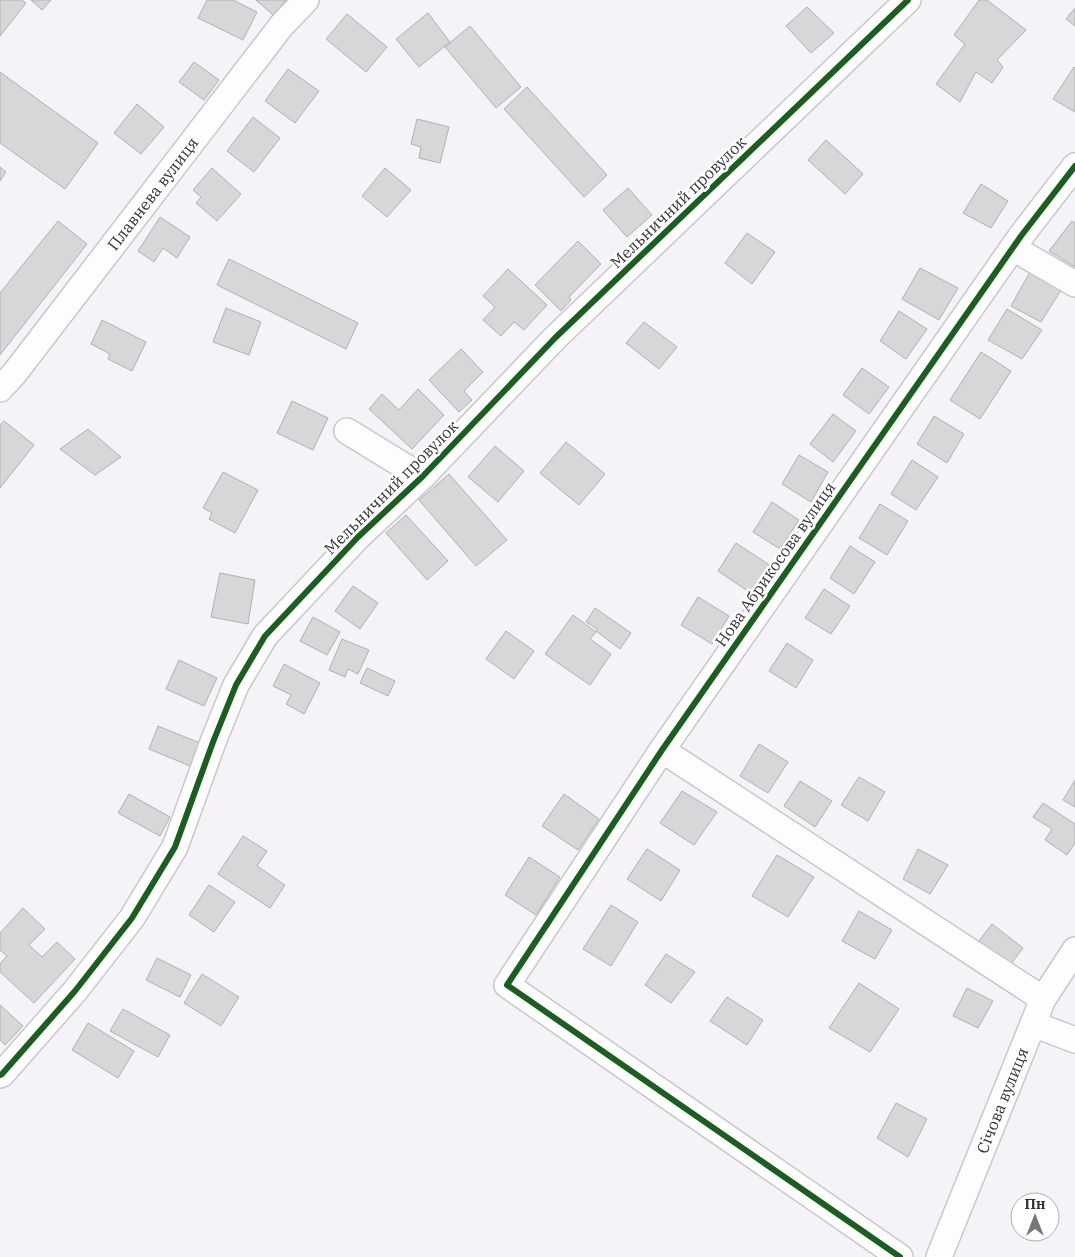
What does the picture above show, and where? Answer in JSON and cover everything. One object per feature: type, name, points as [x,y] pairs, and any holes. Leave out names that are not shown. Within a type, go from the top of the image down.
[{"type":"street","name":"Плавнева вулиця","points":[[0,389],[20,366],[282,25],[306,0]]},
{"type":"street","name":"Мельничний провулок","points":[[1,1074],[76,991],[132,918],[175,847],[236,685],[265,636],[358,538],[422,477],[555,338],[908,0]]},
{"type":"street","name":"Нова Абрикосова вулиця","points":[[900,1257],[507,985],[662,750],[1013,248],[1075,166]]},
{"type":"street","points":[[1013,248],[1075,284]]},
{"type":"street","points":[[347,431],[422,477]]},
{"type":"street","points":[[662,750],[1043,1000]]},
{"type":"street","name":"Січова вулиця","points":[[939,1257],[1043,1000],[1075,950]]},
{"type":"street","points":[[1033,1024],[1075,1040]]},
{"type":"building","points":[[0,0],[22,0],[26,3],[0,36]]},
{"type":"building","points":[[31,0],[51,0],[42,10]]},
{"type":"building","points":[[207,0],[233,0],[257,12],[243,40],[198,18]]},
{"type":"building","points":[[256,0],[286,0],[273,15]]},
{"type":"building","points":[[979,0],[987,0],[1026,30],[997,60],[1003,67],[992,83],[976,72],[960,102],[936,84],[965,44],[954,35]]},
{"type":"building","points":[[807,7],[834,33],[811,53],[786,26]]},
{"type":"building","points":[[1075,8],[1075,26],[1066,19]]},
{"type":"building","points":[[428,13],[450,42],[419,67],[396,39]]},
{"type":"building","points":[[347,14],[387,47],[366,72],[326,39]]},
{"type":"building","points":[[470,26],[521,87],[496,108],[445,47]]},
{"type":"building","points":[[194,62],[219,80],[204,100],[179,82]]},
{"type":"building","points":[[1075,68],[1075,112],[1053,99]]},
{"type":"building","points":[[288,69],[319,91],[295,123],[265,101]]},
{"type":"building","points":[[0,72],[98,143],[65,189],[0,143]]},
{"type":"building","points":[[527,87],[607,175],[584,197],[504,109]]},
{"type":"building","points":[[137,104],[164,127],[141,154],[114,133]]},
{"type":"building","points":[[253,117],[280,138],[254,172],[227,151]]},
{"type":"building","points":[[417,119],[449,127],[440,163],[419,158],[421,147],[411,144]]},
{"type":"building","points":[[826,140],[863,174],[845,194],[808,160]]},
{"type":"building","points":[[0,167],[6,172],[0,181]]},
{"type":"building","points":[[212,168],[241,194],[217,221],[196,203],[201,197],[193,190]]},
{"type":"building","points":[[385,168],[411,190],[387,217],[362,196]]},
{"type":"building","points":[[981,184],[1008,201],[991,228],[963,213]]},
{"type":"building","points":[[628,188],[652,215],[627,237],[603,210]]},
{"type":"building","points":[[160,217],[190,237],[177,258],[163,248],[154,262],[138,251]]},
{"type":"building","points":[[58,221],[87,244],[0,355],[0,293]]},
{"type":"building","points":[[1072,221],[1075,223],[1075,267],[1049,251]]},
{"type":"building","points":[[747,233],[775,252],[752,284],[725,263]]},
{"type":"building","points":[[578,241],[601,264],[569,297],[571,300],[561,311],[535,285]]},
{"type":"building","points":[[229,259],[358,323],[346,349],[217,285]]},
{"type":"building","points":[[920,268],[958,288],[939,320],[902,299]]},
{"type":"building","points":[[508,269],[547,305],[524,330],[514,322],[501,336],[483,320],[495,307],[483,296]]},
{"type":"building","points":[[1031,270],[1063,287],[1041,322],[1011,306]]},
{"type":"building","points":[[226,308],[261,322],[249,355],[213,342]]},
{"type":"building","points":[[1007,309],[1042,330],[1022,359],[988,340]]},
{"type":"building","points":[[899,311],[927,329],[906,359],[880,341]]},
{"type":"building","points":[[102,320],[146,342],[132,371],[108,359],[110,354],[91,344]]},
{"type":"building","points":[[644,322],[677,347],[659,369],[626,343]]},
{"type":"building","points":[[461,349],[483,372],[464,391],[472,400],[459,412],[429,380]]},
{"type":"building","points":[[981,352],[1011,371],[980,419],[950,400]]},
{"type":"building","points":[[862,368],[889,387],[869,414],[843,395]]},
{"type":"building","points":[[418,389],[444,415],[412,449],[369,409],[382,394],[399,410]]},
{"type":"building","points":[[292,401],[328,418],[313,450],[277,433]]},
{"type":"building","points":[[833,414],[856,431],[833,462],[810,444]]},
{"type":"building","points":[[934,416],[964,434],[947,463],[917,444]]},
{"type":"building","points":[[4,421],[34,445],[0,488],[0,425]]},
{"type":"building","points":[[88,429],[121,457],[95,475],[60,449]]},
{"type":"building","points":[[566,442],[605,474],[579,505],[540,473]]},
{"type":"building","points":[[495,446],[524,471],[498,502],[468,477]]},
{"type":"building","points":[[799,455],[828,472],[811,502],[782,484]]},
{"type":"building","points":[[912,460],[938,477],[916,510],[891,494]]},
{"type":"building","points":[[223,472],[258,490],[235,533],[209,519],[212,513],[203,508]]},
{"type":"building","points":[[449,474],[507,540],[476,566],[419,500]]},
{"type":"building","points":[[772,502],[799,520],[780,549],[753,532]]},
{"type":"building","points":[[880,504],[908,521],[887,555],[859,538]]},
{"type":"building","points":[[406,515],[448,561],[427,580],[386,533]]},
{"type":"building","points":[[736,543],[771,566],[752,594],[718,571]]},
{"type":"building","points":[[850,546],[875,562],[854,594],[830,578]]},
{"type":"building","points":[[220,573],[255,580],[248,624],[211,617]]},
{"type":"building","points":[[353,586],[378,603],[360,629],[335,611]]},
{"type":"building","points":[[824,589],[850,606],[831,634],[805,618]]},
{"type":"building","points":[[698,597],[729,616],[712,644],[681,625]]},
{"type":"building","points":[[595,608],[631,633],[620,649],[586,622]]},
{"type":"building","points":[[573,615],[596,632],[590,639],[611,654],[590,685],[545,654]]},
{"type":"building","points":[[313,617],[340,632],[327,655],[300,641]]},
{"type":"building","points":[[506,631],[534,651],[514,679],[486,659]]},
{"type":"building","points":[[342,639],[369,650],[358,674],[348,669],[345,677],[329,670]]},
{"type":"building","points":[[787,643],[813,660],[796,688],[769,671]]},
{"type":"building","points":[[179,660],[217,678],[204,706],[166,689]]},
{"type":"building","points":[[284,664],[320,683],[304,714],[286,704],[291,695],[273,686]]},
{"type":"building","points":[[367,668],[395,681],[388,696],[360,683]]},
{"type":"building","points":[[158,726],[200,743],[190,766],[149,749]]},
{"type":"building","points":[[759,744],[788,762],[768,793],[740,776]]},
{"type":"building","points":[[859,777],[885,792],[868,821],[841,805]]},
{"type":"building","points":[[1075,780],[1075,807],[1063,800]]},
{"type":"building","points":[[800,781],[832,801],[815,827],[784,806]]},
{"type":"building","points":[[682,791],[717,812],[694,845],[660,823]]},
{"type":"building","points":[[129,794],[170,817],[160,836],[118,813]]},
{"type":"building","points":[[564,794],[599,819],[578,850],[542,826]]},
{"type":"building","points":[[1043,803],[1075,824],[1075,843],[1067,855],[1045,840],[1052,829],[1033,817]]},
{"type":"building","points":[[243,836],[267,851],[257,866],[285,885],[270,908],[218,874]]},
{"type":"building","points":[[647,849],[680,870],[661,901],[627,879]]},
{"type":"building","points":[[918,849],[948,865],[930,894],[903,879]]},
{"type":"building","points":[[777,855],[814,877],[788,917],[752,896]]},
{"type":"building","points":[[529,857],[560,877],[536,915],[505,895]]},
{"type":"building","points":[[209,885],[235,902],[214,932],[189,915]]},
{"type":"building","points":[[611,905],[638,922],[611,966],[583,949]]},
{"type":"building","points":[[23,908],[45,929],[29,945],[42,957],[57,942],[75,959],[34,1003],[0,972],[0,964],[7,956],[0,950],[0,933]]},
{"type":"building","points":[[859,911],[892,930],[875,959],[842,941]]},
{"type":"building","points":[[992,924],[1023,948],[1007,969],[976,945]]},
{"type":"building","points":[[666,954],[695,972],[671,1003],[645,985]]},
{"type":"building","points":[[157,958],[191,975],[180,997],[146,980]]},
{"type":"building","points":[[202,974],[239,997],[221,1026],[184,1003]]},
{"type":"building","points":[[859,983],[899,1009],[870,1052],[829,1028]]},
{"type":"building","points":[[967,988],[993,1001],[978,1028],[953,1016]]},
{"type":"building","points":[[727,997],[763,1020],[747,1045],[710,1021]]},
{"type":"building","points":[[0,1005],[23,1026],[5,1045],[0,1040]]},
{"type":"building","points":[[123,1009],[170,1035],[158,1057],[110,1031]]},
{"type":"building","points":[[88,1023],[134,1051],[118,1078],[72,1050]]},
{"type":"building","points":[[896,1103],[927,1119],[908,1157],[877,1138]]},
{"type":"cycle path","points":[[0,1075],[75,991],[132,918],[175,847],[236,685],[265,636],[358,537],[422,477],[555,338],[908,0]]},
{"type":"cycle path","points":[[900,1257],[507,985],[662,750],[1021,236],[1075,166]]}]
